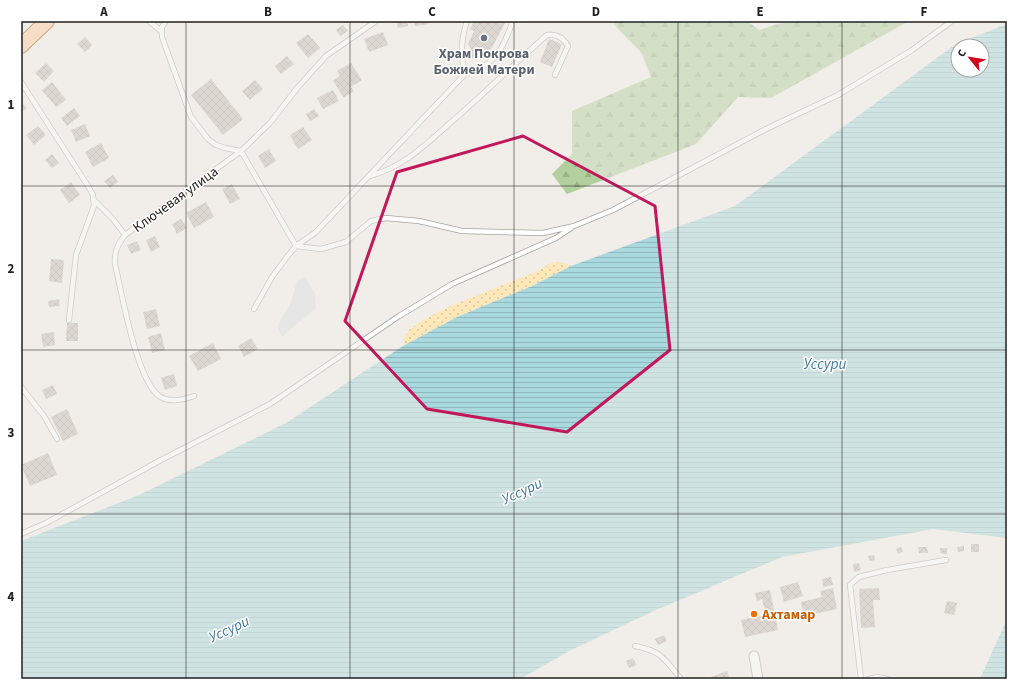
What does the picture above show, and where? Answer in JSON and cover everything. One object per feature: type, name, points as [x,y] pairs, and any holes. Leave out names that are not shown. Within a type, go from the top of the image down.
[{"type":"main road","points":[[21,46],[47,21]]},
{"type":"street","points":[[754,656],[758,679]]},
{"type":"lane","points":[[149,21],[162,32]]},
{"type":"lane","points":[[166,21],[162,27],[162,38],[191,117],[208,139],[216,145],[240,150],[296,246]]},
{"type":"lane","name":"Ключевая улица","points":[[194,396],[177,400],[166,399],[159,396],[150,386],[138,360],[115,264],[115,252],[120,241],[125,235],[240,150],[270,123],[298,87],[326,56],[376,21]]},
{"type":"lane","points":[[465,74],[461,50],[467,21]]},
{"type":"lane","points":[[254,309],[272,277],[296,246],[316,232],[465,74],[483,67],[493,60],[501,51],[512,21]]},
{"type":"lane","points":[[296,246],[321,249],[346,242],[371,221],[386,218],[419,221],[462,231],[543,233],[574,226],[612,210],[766,129],[838,95],[912,50],[952,21]]},
{"type":"lane","points":[[369,177],[385,172],[413,156],[547,35],[560,37],[568,46],[555,75]]},
{"type":"lane","points":[[21,82],[88,186],[94,200],[125,235]]},
{"type":"lane","points":[[69,320],[76,255],[94,206],[94,200]]},
{"type":"lane","points":[[21,534],[46,523],[161,460],[270,404],[399,316],[452,284],[556,238],[574,226]]},
{"type":"lane","points":[[21,386],[44,416],[57,439]]},
{"type":"lane","points":[[861,679],[850,585],[859,577],[887,570],[946,560]]},
{"type":"lane","points":[[635,646],[648,648],[660,654],[681,679]]},
{"type":"lane","points":[[869,679],[878,676],[888,679]]},
{"type":"highlighted area","points":[[523,136],[655,206],[670,350],[567,432],[427,409],[345,321],[397,172]]},
{"type":"green space","points":[[613,21],[747,21],[759,30],[788,21],[909,21],[771,98],[738,97],[696,144],[567,194],[552,174],[572,154],[572,111],[651,77],[641,52],[618,29]]},
{"type":"sand","points":[[553,262],[565,263],[571,266],[532,286],[457,317],[403,346],[404,338],[409,330],[423,320],[448,307],[533,273]]},
{"type":"shaded area","points":[[305,277],[315,294],[316,308],[282,337],[277,327],[291,302],[297,281]]},
{"type":"water","name":"Уссури","points":[[1007,24],[1007,538],[933,529],[782,557],[656,610],[571,650],[520,679],[21,679],[21,541],[139,495],[286,423],[403,346],[457,317],[532,286],[571,266],[735,206],[950,48],[950,78],[990,78],[990,38],[971,38]]},
{"type":"water","points":[[1007,619],[1007,679],[980,679]]},
{"type":"building","points":[[396,21],[407,21],[408,26],[398,28]]},
{"type":"building","points":[[414,21],[428,21],[429,24],[415,26]]},
{"type":"building","name":"Храм Покрова Божией Матери","points":[[474,21],[500,21],[505,23],[489,53],[472,59],[469,57],[470,47],[468,44],[474,31],[470,29]]},
{"type":"building","points":[[343,25],[348,31],[340,36],[336,30]]},
{"type":"building","points":[[383,32],[388,45],[369,52],[364,39]]},
{"type":"building","points":[[308,34],[320,48],[308,58],[296,43]]},
{"type":"building","points":[[85,37],[92,45],[85,52],[77,44]]},
{"type":"building","points":[[549,39],[562,44],[552,67],[540,62]]},
{"type":"building","points":[[287,56],[294,64],[281,74],[275,66]]},
{"type":"building","points":[[46,63],[54,71],[44,82],[35,73]]},
{"type":"building","points":[[351,63],[362,80],[351,87],[354,91],[344,98],[333,81],[340,76],[337,71]]},
{"type":"building","points":[[211,79],[243,119],[223,135],[191,95]]},
{"type":"building","points":[[255,80],[263,89],[250,100],[242,91]]},
{"type":"building","points":[[52,82],[66,100],[56,107],[42,90]]},
{"type":"building","points":[[333,90],[339,101],[323,109],[317,98]]},
{"type":"building","points":[[21,102],[27,108],[21,113]]},
{"type":"building","points":[[74,108],[80,116],[67,126],[61,118]]},
{"type":"building","points":[[314,109],[319,116],[310,121],[306,114]]},
{"type":"building","points":[[85,124],[90,136],[76,142],[71,130]]},
{"type":"building","points":[[38,126],[46,135],[34,145],[26,135]]},
{"type":"building","points":[[303,127],[312,140],[298,149],[290,135]]},
{"type":"building","points":[[101,143],[109,158],[93,167],[85,152]]},
{"type":"building","points":[[269,149],[276,161],[265,168],[258,156]]},
{"type":"building","points":[[52,154],[59,163],[52,168],[45,160]]},
{"type":"building","points":[[113,175],[118,182],[110,188],[104,181]]},
{"type":"building","points":[[71,182],[80,195],[69,203],[60,190]]},
{"type":"building","points":[[232,184],[240,199],[230,204],[222,189]]},
{"type":"building","points":[[206,202],[214,217],[194,228],[186,213]]},
{"type":"building","points":[[181,219],[187,228],[177,234],[172,224]]},
{"type":"building","points":[[155,236],[160,247],[151,252],[146,240]]},
{"type":"building","points":[[137,241],[141,250],[131,254],[127,245]]},
{"type":"building","points":[[51,259],[64,260],[62,283],[49,281]]},
{"type":"building","points":[[59,299],[60,306],[49,307],[48,301]]},
{"type":"building","points":[[156,309],[160,326],[147,329],[143,312]]},
{"type":"building","points":[[67,323],[78,323],[78,341],[66,341]]},
{"type":"building","points":[[54,332],[55,345],[43,347],[41,334]]},
{"type":"building","points":[[161,333],[165,350],[152,353],[148,337]]},
{"type":"building","points":[[251,338],[258,349],[244,357],[238,346]]},
{"type":"building","points":[[213,343],[221,359],[198,371],[189,356]]},
{"type":"building","points":[[174,374],[177,386],[165,390],[161,378]]},
{"type":"building","points":[[53,385],[57,394],[46,399],[42,390]]},
{"type":"building","points":[[67,409],[78,434],[63,441],[51,417]]},
{"type":"building","points":[[48,453],[57,475],[30,486],[21,465]]},
{"type":"building","points":[[971,544],[979,544],[979,552],[971,552]]},
{"type":"building","points":[[964,546],[964,551],[958,552],[957,547]]},
{"type":"building","points":[[901,547],[903,552],[898,554],[896,549]]},
{"type":"building","points":[[918,547],[927,547],[928,553],[919,553]]},
{"type":"building","points":[[940,548],[947,548],[947,554],[940,553]]},
{"type":"building","points":[[874,555],[875,560],[869,561],[868,556]]},
{"type":"building","points":[[859,563],[861,570],[854,572],[853,564]]},
{"type":"building","points":[[831,577],[833,585],[823,587],[822,579]]},
{"type":"building","points":[[798,582],[803,596],[784,602],[780,587]]},
{"type":"building","points":[[833,588],[837,609],[804,616],[801,602],[822,597],[820,591]]},
{"type":"building","points":[[879,588],[880,600],[873,600],[875,627],[861,628],[859,589]]},
{"type":"building","points":[[770,590],[778,630],[745,637],[741,620],[766,615],[762,599],[757,601],[755,593]]},
{"type":"building","points":[[947,601],[957,603],[954,615],[944,613]]},
{"type":"building","points":[[664,635],[667,641],[658,645],[655,639]]},
{"type":"building","points":[[633,658],[637,665],[629,668],[626,661]]},
{"type":"building","points":[[727,671],[730,679],[711,679],[711,677]]},
{"type":"place","name":"Храм Покрова Божией Матери","points":[[484,38]]},
{"type":"place","name":"Ахтамар","points":[[754,614]]}]
